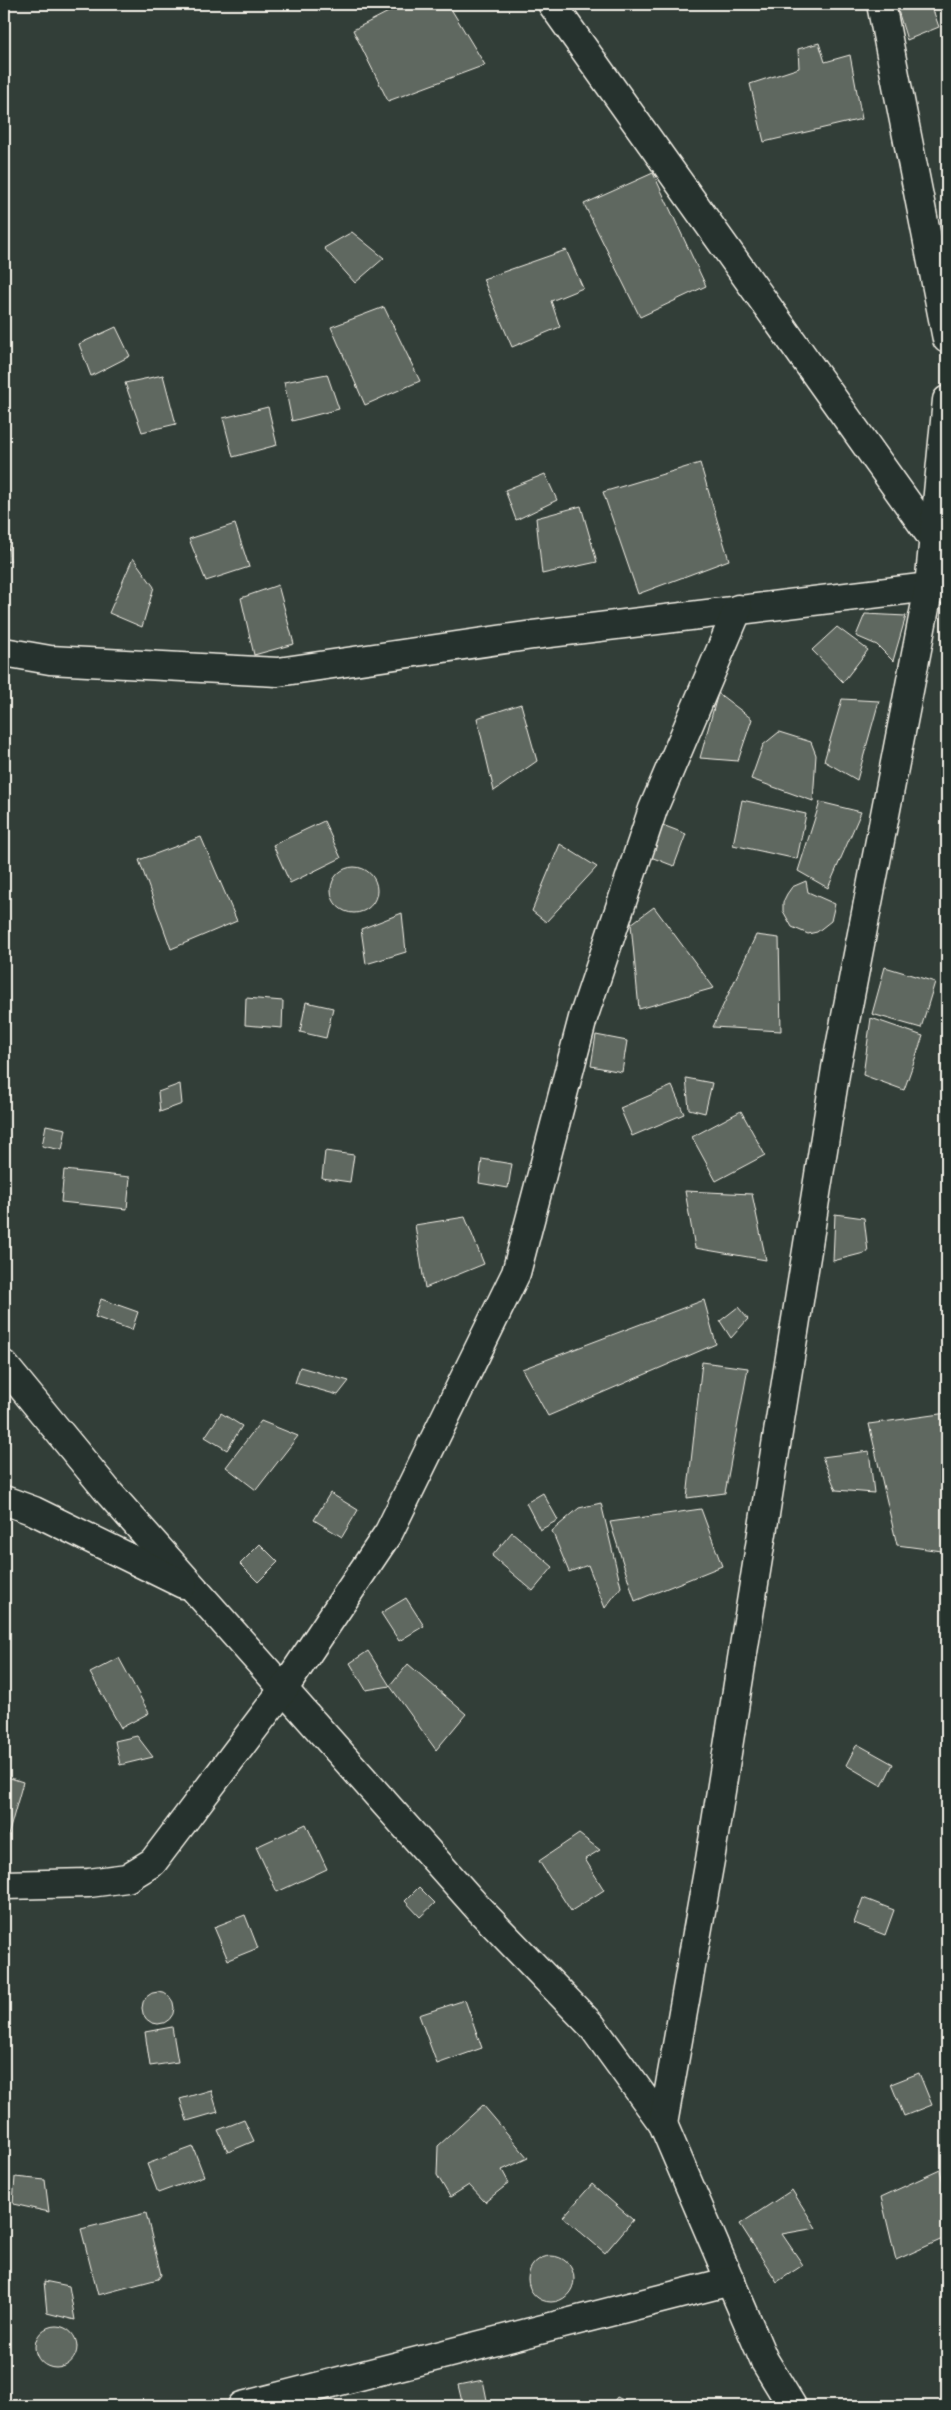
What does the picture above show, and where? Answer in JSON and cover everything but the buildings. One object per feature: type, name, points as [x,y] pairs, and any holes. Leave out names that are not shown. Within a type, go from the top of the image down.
[{"type":"street","points":[[552,4],[940,548]]},
{"type":"street","points":[[881,4],[947,338]]},
{"type":"street","points":[[663,2124],[710,1860],[836,1068],[938,588],[947,400]]},
{"type":"street","points":[[4,652],[50,660],[278,672],[533,635],[738,609],[938,588]]},
{"type":"street","points":[[4,1885],[89,1883],[127,1878],[153,1862],[283,1690],[389,1532],[516,1273],[583,1018],[643,838],[653,809],[738,609]]},
{"type":"street","points":[[4,1365],[110,1494],[283,1690],[478,1908],[592,2026],[663,2124],[764,2360],[792,2406]]},
{"type":"street","points":[[4,1500],[34,1510],[196,1591]]},
{"type":"street","points":[[242,2406],[731,2282]]},
{"type":"street","points":[[764,2360],[769,2406]]}]
